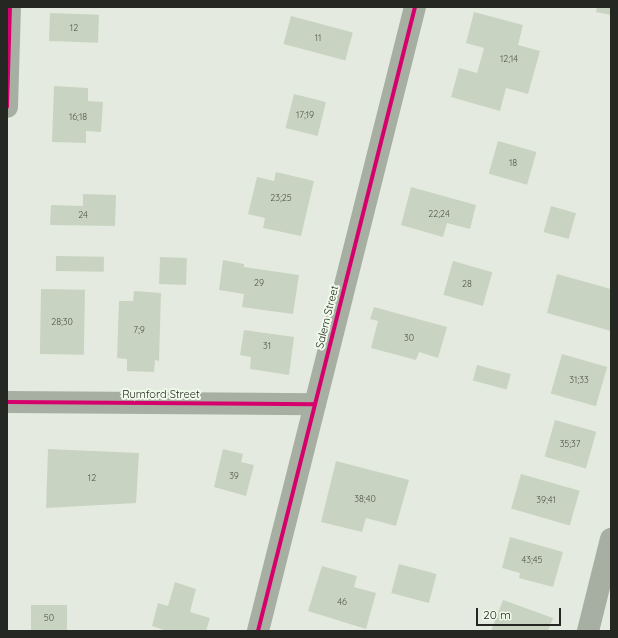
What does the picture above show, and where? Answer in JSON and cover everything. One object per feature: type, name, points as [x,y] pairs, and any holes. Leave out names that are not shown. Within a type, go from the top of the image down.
[{"type":"street","points":[[7,107],[10,7]]},
{"type":"street","name":"Salem Street","points":[[258,631],[415,7]]},
{"type":"street","name":"Rumford Street","points":[[7,402],[315,404]]},
{"type":"street","points":[[588,631],[611,539]]},
{"type":"building","points":[[597,7],[611,7],[611,15],[596,12]]},
{"type":"building","points":[[474,12],[523,25],[518,45],[540,51],[528,94],[506,88],[500,111],[451,97],[459,68],[477,73],[484,48],[466,43]]},
{"type":"building","points":[[50,13],[99,15],[98,43],[49,41]]},
{"type":"building","points":[[291,16],[353,33],[345,61],[283,44]]},
{"type":"building","points":[[54,86],[88,88],[88,101],[103,102],[101,132],[86,131],[86,143],[52,142]]},
{"type":"building","points":[[294,94],[326,102],[318,136],[286,128]]},
{"type":"building","points":[[498,141],[536,152],[527,185],[489,174]]},
{"type":"building","points":[[276,172],[314,181],[301,236],[263,228],[265,218],[248,214],[257,177],[274,181]]},
{"type":"building","points":[[411,187],[476,205],[470,229],[447,223],[443,237],[401,225]]},
{"type":"building","points":[[83,194],[116,195],[115,226],[50,225],[51,205],[83,206]]},
{"type":"building","points":[[551,206],[576,213],[569,239],[544,232]]},
{"type":"building","points":[[56,256],[104,257],[104,272],[56,271]]},
{"type":"building","points":[[160,257],[187,258],[186,285],[159,284]]},
{"type":"building","points":[[223,260],[244,264],[244,267],[299,275],[293,314],[242,307],[244,294],[219,290]]},
{"type":"building","points":[[453,261],[492,272],[483,306],[443,295]]},
{"type":"building","points":[[557,274],[611,289],[611,331],[547,313]]},
{"type":"building","points":[[41,289],[85,290],[84,355],[40,354]]},
{"type":"building","points":[[134,291],[161,293],[159,361],[155,360],[154,372],[127,371],[127,359],[117,358],[119,301],[133,301]]},
{"type":"building","points":[[374,307],[447,327],[438,358],[419,352],[416,360],[371,348],[378,321],[370,319]]},
{"type":"building","points":[[244,330],[294,337],[289,375],[250,369],[251,357],[240,355]]},
{"type":"building","points":[[562,354],[607,367],[596,406],[551,393]]},
{"type":"building","points":[[477,365],[511,374],[507,390],[473,380]]},
{"type":"building","points":[[555,420],[596,432],[586,468],[545,457]]},
{"type":"building","points":[[48,449],[139,453],[136,503],[46,508]]},
{"type":"building","points":[[223,449],[243,454],[241,462],[254,465],[246,496],[214,487]]},
{"type":"building","points":[[336,461],[409,480],[396,526],[366,518],[362,532],[321,522]]},
{"type":"building","points":[[521,474],[580,491],[570,525],[511,509]]},
{"type":"building","points":[[510,537],[563,552],[553,587],[519,578],[520,573],[502,568]]},
{"type":"building","points":[[399,564],[437,574],[429,603],[391,593]]},
{"type":"building","points":[[322,566],[357,576],[354,587],[376,593],[366,629],[308,611]]},
{"type":"building","points":[[175,582],[196,589],[190,612],[210,618],[206,631],[167,631],[152,626],[158,603],[168,606]]},
{"type":"building","points":[[503,600],[553,618],[548,631],[491,631]]},
{"type":"building","points":[[31,605],[67,605],[67,631],[31,631]]},
{"type":"cycle path","points":[[7,107],[10,7]]},
{"type":"cycle path","points":[[258,631],[415,7]]},
{"type":"cycle path","points":[[7,402],[315,404]]}]
